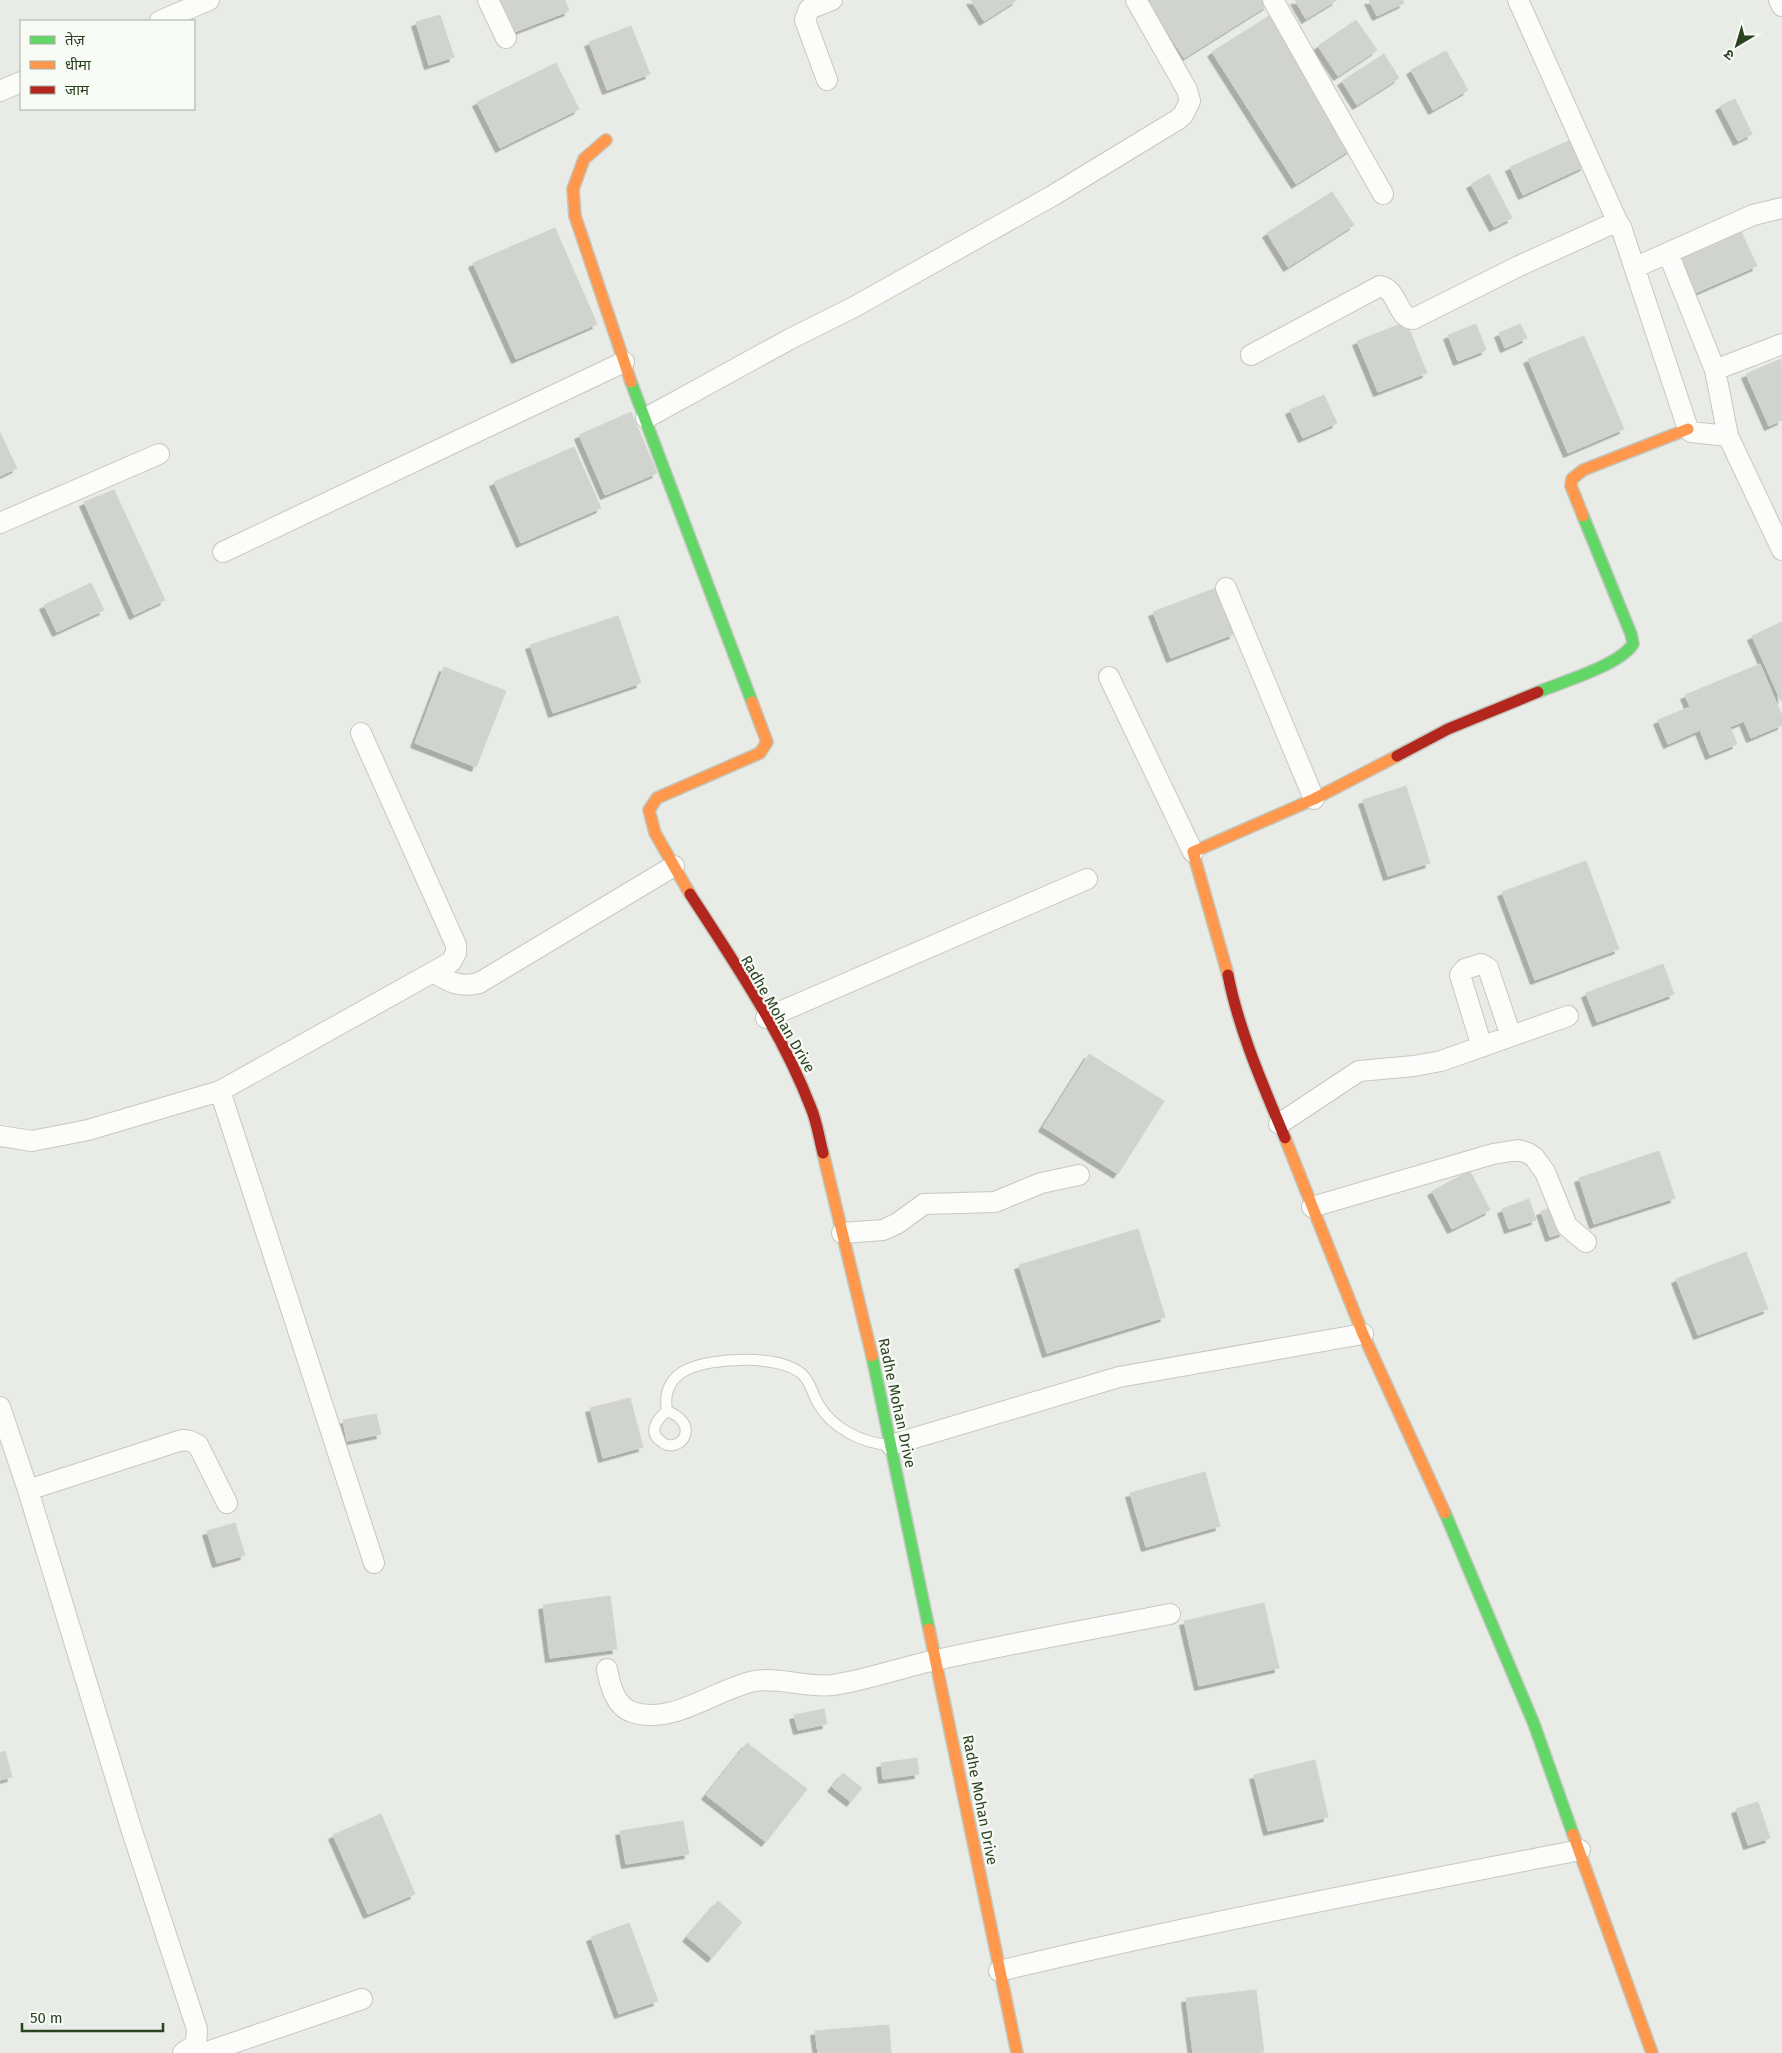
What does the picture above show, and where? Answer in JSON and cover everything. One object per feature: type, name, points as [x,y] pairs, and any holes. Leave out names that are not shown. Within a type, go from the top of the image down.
[{"type":"street","points":[[162,20],[208,0]]},
{"type":"street","points":[[488,0],[506,38]]},
{"type":"street","points":[[828,80],[805,20],[808,8],[832,0]]},
{"type":"street","points":[[606,140],[584,160],[573,189],[573,204],[624,362],[646,418],[790,338],[854,308],[939,261],[1108,163],[1183,115],[1190,101],[1187,90],[1136,0]]},
{"type":"street","points":[[1273,0],[1383,194]]},
{"type":"street","points":[[1518,0],[1636,267],[1688,429],[1691,432],[1728,436]]},
{"type":"street","points":[[1779,0],[1782,6]]},
{"type":"street","points":[[0,92],[20,82]]},
{"type":"street","points":[[1636,267],[1753,214],[1782,208]]},
{"type":"street","points":[[1251,355],[1380,286],[1390,291],[1406,316],[1413,319],[1612,222],[1618,223]]},
{"type":"street","points":[[1668,253],[1715,370],[1728,436],[1782,550]]},
{"type":"street","points":[[1715,370],[1782,344]]},
{"type":"street","points":[[223,552],[624,362]]},
{"type":"street","name":"Radhe Mohan Drive","points":[[646,418],[767,742],[760,753],[657,798],[651,805],[649,815],[674,866],[766,1018],[804,1088],[812,1110],[869,1340],[1017,2053]]},
{"type":"street","points":[[1193,852],[1314,799],[1448,729],[1616,660],[1628,652],[1633,644],[1631,634],[1571,486],[1572,479],[1583,470],[1688,429]]},
{"type":"street","points":[[0,524],[159,454]]},
{"type":"street","points":[[1226,588],[1314,799]]},
{"type":"street","points":[[1109,677],[1193,852],[1224,956],[1232,996],[1279,1124],[1363,1334],[1454,1533],[1534,1724],[1652,2053]]},
{"type":"street","points":[[0,1136],[32,1140],[88,1130],[220,1091],[451,962],[456,953],[456,945],[361,733]]},
{"type":"street","points":[[433,972],[450,982],[466,987],[479,983],[674,866]]},
{"type":"street","points":[[766,1018],[1087,879]]},
{"type":"street","points":[[1482,1047],[1460,975],[1465,969],[1481,964],[1488,968],[1511,1036]]},
{"type":"street","points":[[1279,1124],[1360,1071],[1414,1066],[1441,1061],[1568,1016]]},
{"type":"street","points":[[220,1091],[374,1563]]},
{"type":"street","points":[[1312,1207],[1493,1154],[1522,1150],[1528,1152],[1539,1163],[1567,1226],[1586,1242]]},
{"type":"street","points":[[842,1233],[883,1230],[924,1204],[995,1202],[1042,1183],[1079,1175]]},
{"type":"street","points":[[891,1445],[1119,1377],[1363,1334]]},
{"type":"street","points":[[0,1408],[28,1490],[131,1828],[197,2029],[199,2050],[362,1999]]},
{"type":"street","points":[[28,1490],[182,1440],[190,1440],[198,1444],[226,1503]]},
{"type":"street","points":[[607,1669],[609,1684],[625,1709],[645,1714],[688,1708],[742,1684],[755,1681],[769,1680],[833,1685],[936,1660],[1170,1614]]},
{"type":"street","points":[[999,1971],[1134,1938],[1328,1898],[1580,1850]]},
{"type":"lane","points":[[667,1411],[665,1398],[668,1388],[679,1374],[691,1367],[715,1361],[738,1360],[784,1365],[803,1375],[822,1410],[851,1434],[872,1444],[891,1445]]},
{"type":"building","points":[[496,0],[565,0],[569,11],[509,34]]},
{"type":"building","points":[[971,0],[1017,0],[984,21]]},
{"type":"building","points":[[1147,0],[1264,0],[1268,5],[1184,58]]},
{"type":"building","points":[[1295,0],[1337,0],[1306,19]]},
{"type":"building","points":[[1369,0],[1402,0],[1404,3],[1377,16]]},
{"type":"building","points":[[440,15],[454,57],[429,65],[416,22]]},
{"type":"building","points":[[1269,16],[1353,148],[1296,184],[1212,52]]},
{"type":"building","points":[[1356,20],[1377,50],[1338,76],[1318,46]]},
{"type":"building","points":[[631,26],[650,74],[607,90],[589,42]]},
{"type":"building","points":[[1446,51],[1468,90],[1433,110],[1411,70]]},
{"type":"building","points":[[1384,54],[1399,78],[1357,105],[1342,81]]},
{"type":"building","points":[[556,63],[579,109],[500,148],[477,102]]},
{"type":"building","points":[[1735,99],[1752,134],[1738,141],[1720,106]]},
{"type":"building","points":[[1573,139],[1585,166],[1523,195],[1510,167]]},
{"type":"building","points":[[1489,174],[1512,218],[1494,227],[1471,184]]},
{"type":"building","points":[[1332,192],[1354,225],[1288,267],[1267,233]]},
{"type":"building","points":[[1738,225],[1757,266],[1695,293],[1677,253]]},
{"type":"building","points":[[555,228],[597,324],[516,359],[473,263]]},
{"type":"building","points":[[1406,322],[1427,373],[1378,392],[1357,341]]},
{"type":"building","points":[[1476,324],[1486,350],[1458,361],[1448,335]]},
{"type":"building","points":[[1520,324],[1527,338],[1505,348],[1499,333]]},
{"type":"building","points":[[1584,336],[1624,429],[1568,453],[1528,359]]},
{"type":"building","points":[[1781,359],[1782,420],[1769,426],[1746,374]]},
{"type":"building","points":[[1324,395],[1337,423],[1303,438],[1290,410]]},
{"type":"building","points":[[631,412],[657,473],[605,495],[579,435]]},
{"type":"building","points":[[0,433],[17,468],[0,476]]},
{"type":"building","points":[[574,447],[601,508],[521,543],[494,482]]},
{"type":"building","points":[[114,490],[165,600],[134,615],[84,502]]},
{"type":"building","points":[[91,583],[104,610],[57,632],[44,605]]},
{"type":"building","points":[[1216,588],[1234,634],[1171,658],[1153,612]]},
{"type":"building","points":[[618,616],[641,683],[553,713],[530,645]]},
{"type":"building","points":[[1782,622],[1782,700],[1781,701],[1752,636]]},
{"type":"building","points":[[1760,664],[1782,716],[1782,725],[1751,738],[1744,721],[1730,727],[1737,744],[1710,755],[1700,730],[1668,744],[1658,720],[1690,707],[1685,695]]},
{"type":"building","points":[[444,667],[506,691],[476,767],[415,743]]},
{"type":"building","points":[[1406,786],[1430,863],[1388,876],[1363,800]]},
{"type":"building","points":[[1586,861],[1619,949],[1535,980],[1502,892]]},
{"type":"building","points":[[1663,964],[1674,994],[1597,1022],[1586,993]]},
{"type":"building","points":[[1089,1054],[1164,1101],[1118,1174],[1043,1127]]},
{"type":"building","points":[[1659,1151],[1675,1198],[1594,1224],[1579,1178]]},
{"type":"building","points":[[1470,1171],[1490,1210],[1452,1229],[1432,1191]]},
{"type":"building","points":[[1529,1199],[1536,1220],[1509,1229],[1502,1209]]},
{"type":"building","points":[[1554,1207],[1564,1232],[1550,1237],[1541,1211]]},
{"type":"building","points":[[1138,1229],[1165,1317],[1047,1353],[1019,1265]]},
{"type":"building","points":[[1746,1252],[1768,1309],[1698,1335],[1676,1279]]},
{"type":"building","points":[[630,1398],[643,1447],[603,1458],[590,1408]]},
{"type":"building","points":[[376,1414],[381,1434],[347,1441],[343,1420]]},
{"type":"building","points":[[1205,1472],[1220,1526],[1146,1547],[1130,1493]]},
{"type":"building","points":[[235,1523],[245,1555],[217,1563],[207,1531]]},
{"type":"building","points":[[610,1596],[617,1649],[550,1658],[543,1605]]},
{"type":"building","points":[[1264,1603],[1279,1668],[1199,1686],[1184,1621]]},
{"type":"building","points":[[824,1709],[827,1724],[798,1730],[794,1715]]},
{"type":"building","points":[[747,1743],[807,1789],[766,1842],[706,1795]]},
{"type":"building","points":[[5,1751],[12,1777],[0,1780],[0,1753]]},
{"type":"building","points":[[917,1758],[919,1774],[883,1779],[881,1763]]},
{"type":"building","points":[[1315,1760],[1328,1817],[1268,1831],[1254,1775]]},
{"type":"building","points":[[843,1773],[862,1788],[851,1802],[832,1787]]},
{"type":"building","points":[[1758,1802],[1770,1838],[1748,1845],[1736,1809]]},
{"type":"building","points":[[381,1814],[415,1894],[368,1914],[333,1835]]},
{"type":"building","points":[[683,1821],[689,1854],[626,1864],[620,1831]]},
{"type":"building","points":[[718,1901],[742,1922],[712,1958],[687,1937]]},
{"type":"building","points":[[629,1923],[658,2001],[619,2014],[591,1937]]},
{"type":"building","points":[[1256,1990],[1264,2052],[1193,2053],[1186,1998]]},
{"type":"building","points":[[889,2025],[891,2053],[818,2053],[815,2031]]},
{"type":"traffic: fast","points":[[631,382],[752,702]]},
{"type":"traffic: fast","points":[[1538,692],[1604,666],[1626,652],[1633,644],[1631,634],[1583,516]]},
{"type":"traffic: fast","points":[[872,1356],[929,1629]]},
{"type":"traffic: fast","points":[[1445,1513],[1534,1724],[1573,1834]]},
{"type":"traffic: slow","points":[[606,140],[584,159],[573,189],[575,216],[631,382]]},
{"type":"traffic: slow","points":[[1583,516],[1571,486],[1572,479],[1583,470],[1688,429]]},
{"type":"traffic: slow","points":[[690,894],[655,833],[649,810],[657,798],[760,753],[767,742],[752,702]]},
{"type":"traffic: slow","points":[[1228,975],[1193,852],[1314,799],[1397,756]]},
{"type":"traffic: slow","points":[[1285,1138],[1363,1334],[1445,1513]]},
{"type":"traffic: slow","points":[[823,1153],[872,1356]]},
{"type":"traffic: slow","points":[[929,1629],[1017,2053]]},
{"type":"traffic: slow","points":[[1573,1834],[1652,2053]]},
{"type":"traffic: jam","points":[[1397,756],[1448,729],[1538,692]]},
{"type":"traffic: jam","points":[[690,894],[756,998],[786,1052],[813,1113],[823,1153]]},
{"type":"traffic: jam","points":[[1228,975],[1238,1017],[1260,1078],[1285,1138]]}]
